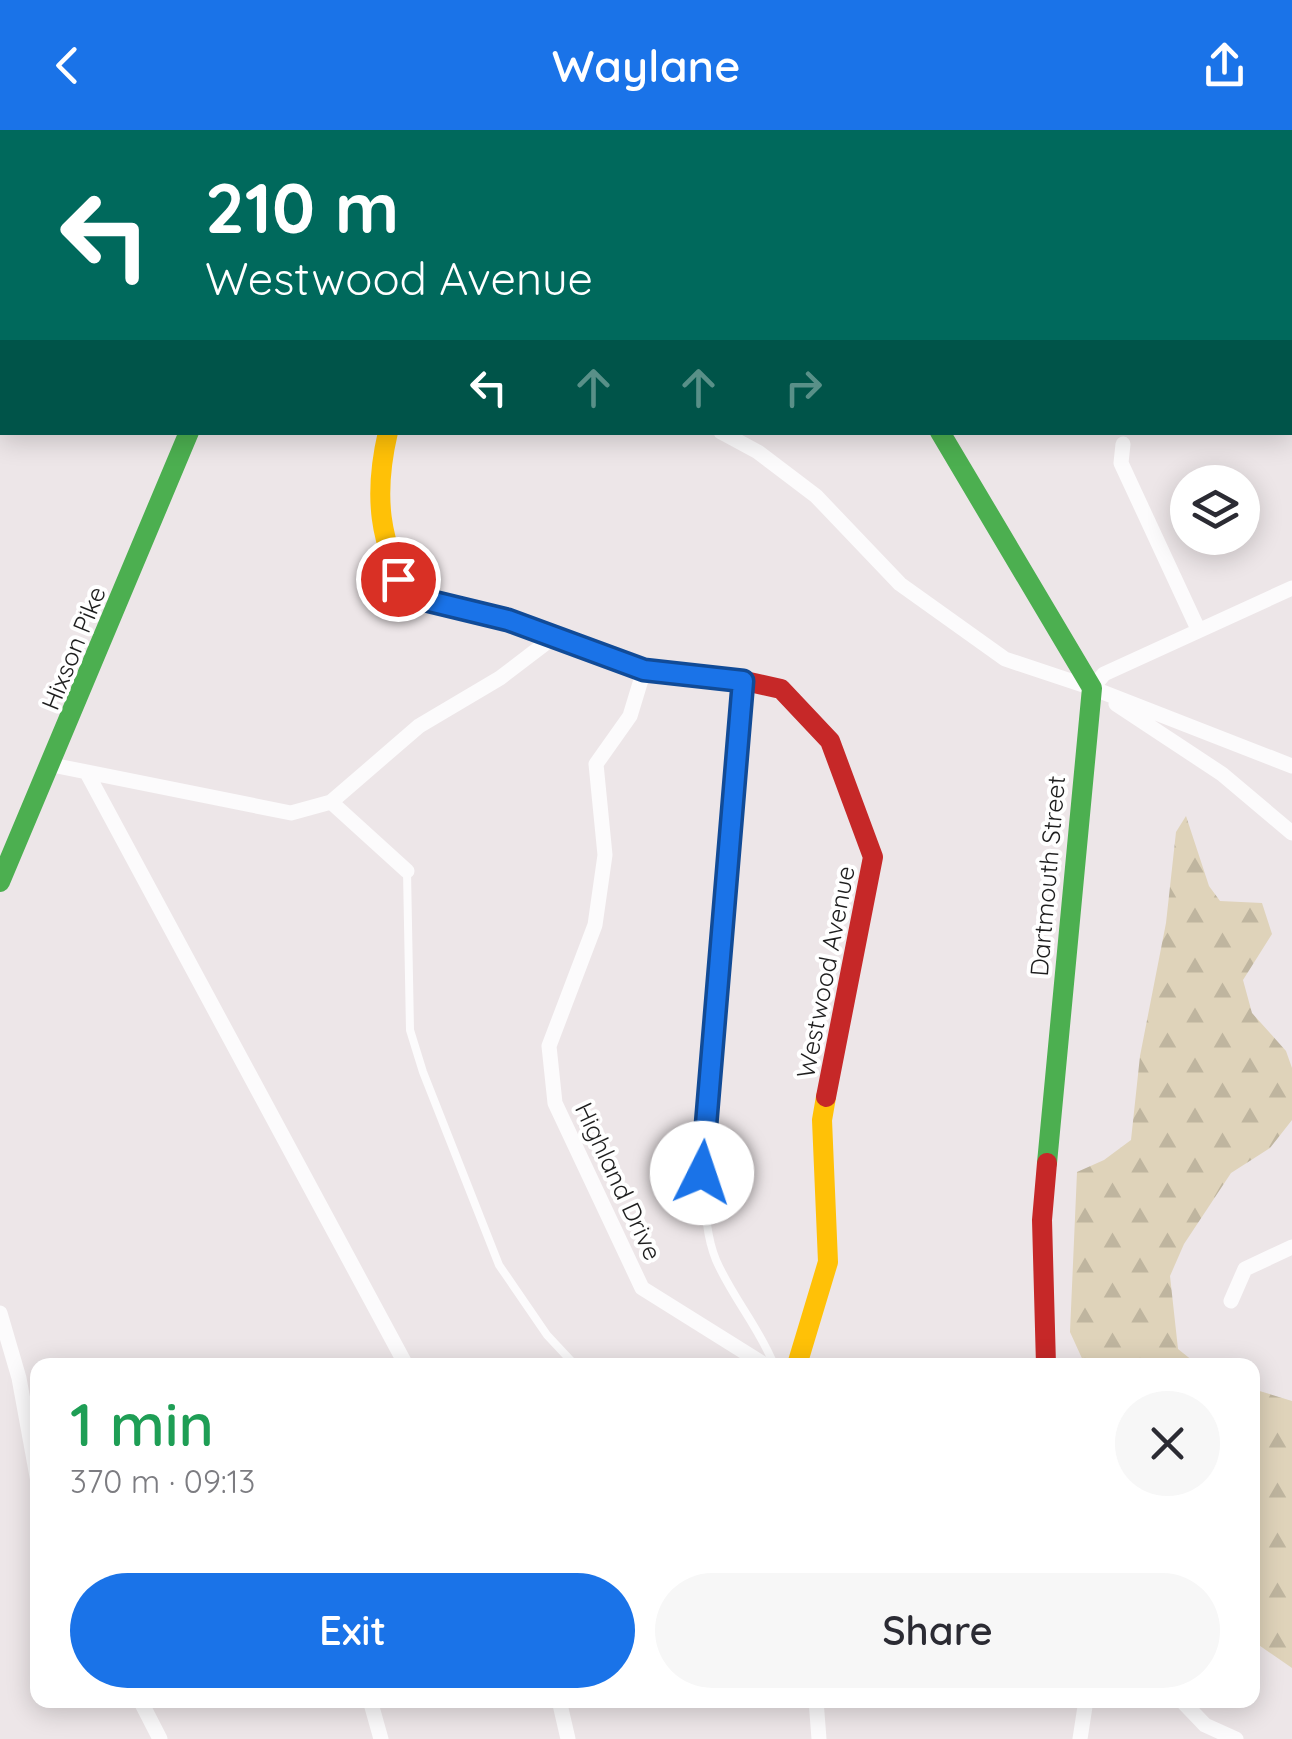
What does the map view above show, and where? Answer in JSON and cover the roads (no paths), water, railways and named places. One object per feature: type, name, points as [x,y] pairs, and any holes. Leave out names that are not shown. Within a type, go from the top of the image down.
[{"type":"street","name":"Hixson Pike","points":[[0,882],[188,435]]},
{"type":"street","points":[[387,435],[378,475],[379,515],[386,555],[413,597],[555,636],[644,670]]},
{"type":"street","points":[[726,435],[758,452],[816,496],[900,584],[1005,659],[1092,688],[1292,766]]},
{"type":"street","points":[[942,435],[1092,688],[1222,774],[1292,834]]},
{"type":"street","points":[[1122,444],[1121,463],[1198,629]]},
{"type":"street","points":[[1092,688],[1104,674],[1292,588]]},
{"type":"street","points":[[52,765],[290,813],[331,802],[419,726],[500,678],[555,636]]},
{"type":"street","name":"Westwood Avenue","points":[[644,670],[781,689],[830,741],[873,856],[822,1120],[828,1262],[799,1358]]},
{"type":"street","name":"Highland Drive","points":[[644,670],[630,716],[596,764],[605,855],[595,925],[549,1046],[555,1104],[642,1288],[753,1358]]},
{"type":"street","name":"Dartmouth Street","points":[[1046,1358],[1042,1220],[1092,688]]},
{"type":"street","points":[[87,773],[402,1358]]},
{"type":"street","points":[[331,802],[408,870]]},
{"type":"street","points":[[1231,1302],[1245,1269],[1292,1246]]},
{"type":"street","points":[[0,1314],[20,1378],[30,1436]]},
{"type":"street","points":[[144,1708],[160,1739]]},
{"type":"street","points":[[372,1708],[381,1739]]},
{"type":"street","points":[[561,1708],[568,1739]]},
{"type":"street","points":[[817,1708],[819,1739]]},
{"type":"street","points":[[1080,1739],[1085,1708]]},
{"type":"street","points":[[1188,1708],[1205,1725],[1236,1739]]},
{"type":"lane","points":[[743,681],[702,1173],[714,1253],[761,1332],[771,1358]]},
{"type":"lane","points":[[408,870],[410,1030],[423,1072],[500,1265],[547,1335],[568,1358]]}]
